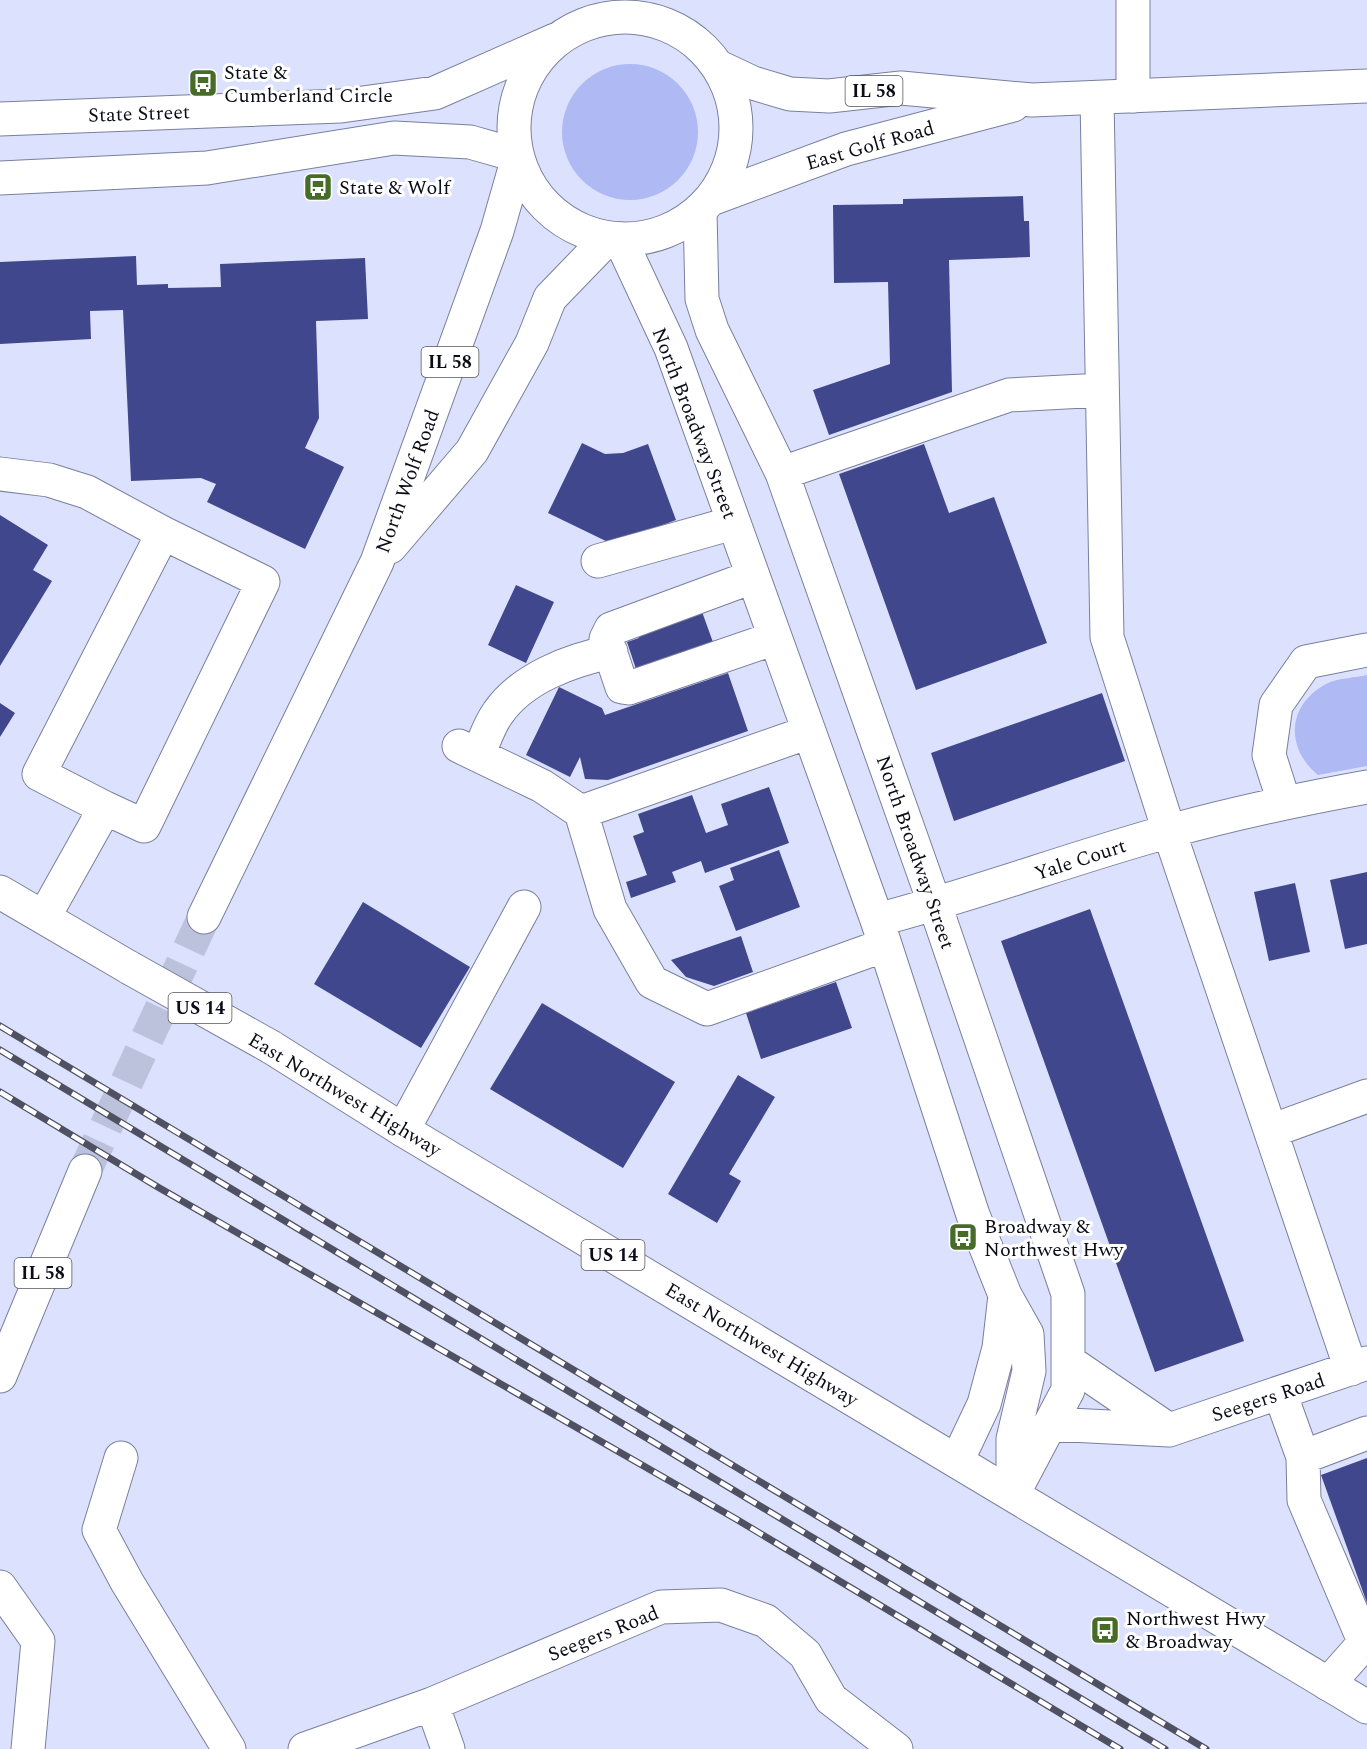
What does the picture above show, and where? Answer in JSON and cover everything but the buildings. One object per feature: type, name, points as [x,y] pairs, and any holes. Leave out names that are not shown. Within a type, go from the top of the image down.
[{"type":"street","points":[[564,34],[589,0]]},
{"type":"street","points":[[673,0],[681,31]]},
{"type":"street","points":[[1133,0],[1133,96]]},
{"type":"street","name":"IL 58","points":[[609,17],[646,18],[681,31],[702,47],[719,67],[733,99],[737,134],[729,169],[706,205],[676,227],[649,237],[614,239],[568,225],[537,198],[516,158],[513,112],[527,72],[564,34],[609,17]]},
{"type":"street","name":"State Street","points":[[0,119],[341,106],[435,93],[564,34]]},
{"type":"street","name":"East Golf Road","points":[[719,67],[753,83],[790,94],[829,96],[901,88],[1032,100],[1367,86]]},
{"type":"street","points":[[1096,98],[1107,637],[1169,831],[1271,1131],[1359,1366]]},
{"type":"street","name":"East Golf Road","points":[[706,205],[846,149],[1032,100]]},
{"type":"street","points":[[0,178],[207,168],[394,138],[470,142],[516,158]]},
{"type":"street","name":"North Wolf Road","points":[[204,917],[377,562],[497,231],[516,158]]},
{"type":"street","name":"North Broadway Street","points":[[706,205],[702,299],[715,337],[782,473],[935,905],[1068,1294],[1068,1390],[1013,1494]]},
{"type":"street","name":"North Wolf Road","points":[[377,562],[472,451],[531,343],[550,298],[614,239]]},
{"type":"street","name":"North Broadway Street","points":[[614,239],[671,348],[881,933],[973,1215],[1005,1295],[999,1348],[984,1404],[957,1461]]},
{"type":"street","points":[[782,473],[1009,395],[1102,390]]},
{"type":"street","points":[[0,474],[49,480],[87,492],[163,533],[263,582],[144,826],[39,774],[163,533]]},
{"type":"street","points":[[598,561],[733,523]]},
{"type":"street","points":[[752,577],[611,629],[606,639],[622,687],[629,688],[775,638]]},
{"type":"street","points":[[1284,802],[1269,755],[1276,705],[1306,662],[1367,650]]},
{"type":"street","points":[[611,652],[576,659],[535,681],[498,712],[468,751],[542,786],[581,812],[809,732]]},
{"type":"street","name":"Yale Court","points":[[581,812],[610,909],[652,982],[707,1009],[881,933],[935,905],[1169,831],[1284,802],[1367,787]]},
{"type":"street","points":[[44,917],[105,808]]},
{"type":"street","name":"East Northwest Highway","points":[[0,891],[130,968],[271,1047],[402,1130],[1367,1707]]},
{"type":"street","points":[[402,1130],[524,907]]},
{"type":"street","points":[[1271,1131],[1367,1096]]},
{"type":"street","name":"IL 58","points":[[0,1376],[86,1171]]},
{"type":"street","points":[[1005,1295],[1027,1334],[1029,1371],[1013,1439],[1013,1494]]},
{"type":"street","points":[[1068,1361],[1169,1430]]},
{"type":"street","name":"Seegers Road","points":[[1050,1424],[1169,1430],[1359,1366]]},
{"type":"street","points":[[1280,1392],[1303,1457],[1304,1500],[1365,1640],[1328,1684]]},
{"type":"street","points":[[1303,1457],[1367,1433]]},
{"type":"street","points":[[121,1458],[99,1530],[127,1582],[229,1749]]},
{"type":"street","points":[[0,1587],[38,1641],[28,1749]]},
{"type":"street","name":"Seegers Road","points":[[305,1749],[432,1704],[660,1607],[721,1605],[766,1621],[805,1654],[831,1699],[896,1749]]},
{"type":"street","points":[[432,1704],[447,1749]]},
{"type":"shaded area","points":[[630,64],[656,69],[668,75],[678,84],[687,94],[693,106],[698,132],[693,158],[687,170],[678,180],[668,189],[656,195],[630,200],[604,195],[592,189],[582,180],[573,170],[567,158],[562,132],[567,106],[573,94],[582,84],[592,75],[604,69]]},
{"type":"shaded area","points":[[1367,675],[1367,766],[1318,775],[1307,764],[1296,740],[1295,727],[1298,715],[1304,703],[1313,693],[1326,684]]},
{"type":"tunnel","points":[[85,1171],[204,917]]},
{"type":"railway","points":[[0,1026],[1206,1749]]},
{"type":"railway","points":[[0,1050],[1165,1749]]},
{"type":"railway","points":[[0,1092],[156,1186],[736,1519],[1120,1749]]},
{"type":"place","name":"State & Cumberland Circle","points":[[203,83]]},
{"type":"place","name":"State & Wolf","points":[[318,187]]},
{"type":"place","name":"Broadway & Northwest Hwy","points":[[963,1237]]},
{"type":"place","name":"Northwest Hwy & Broadway","points":[[1105,1630]]}]
